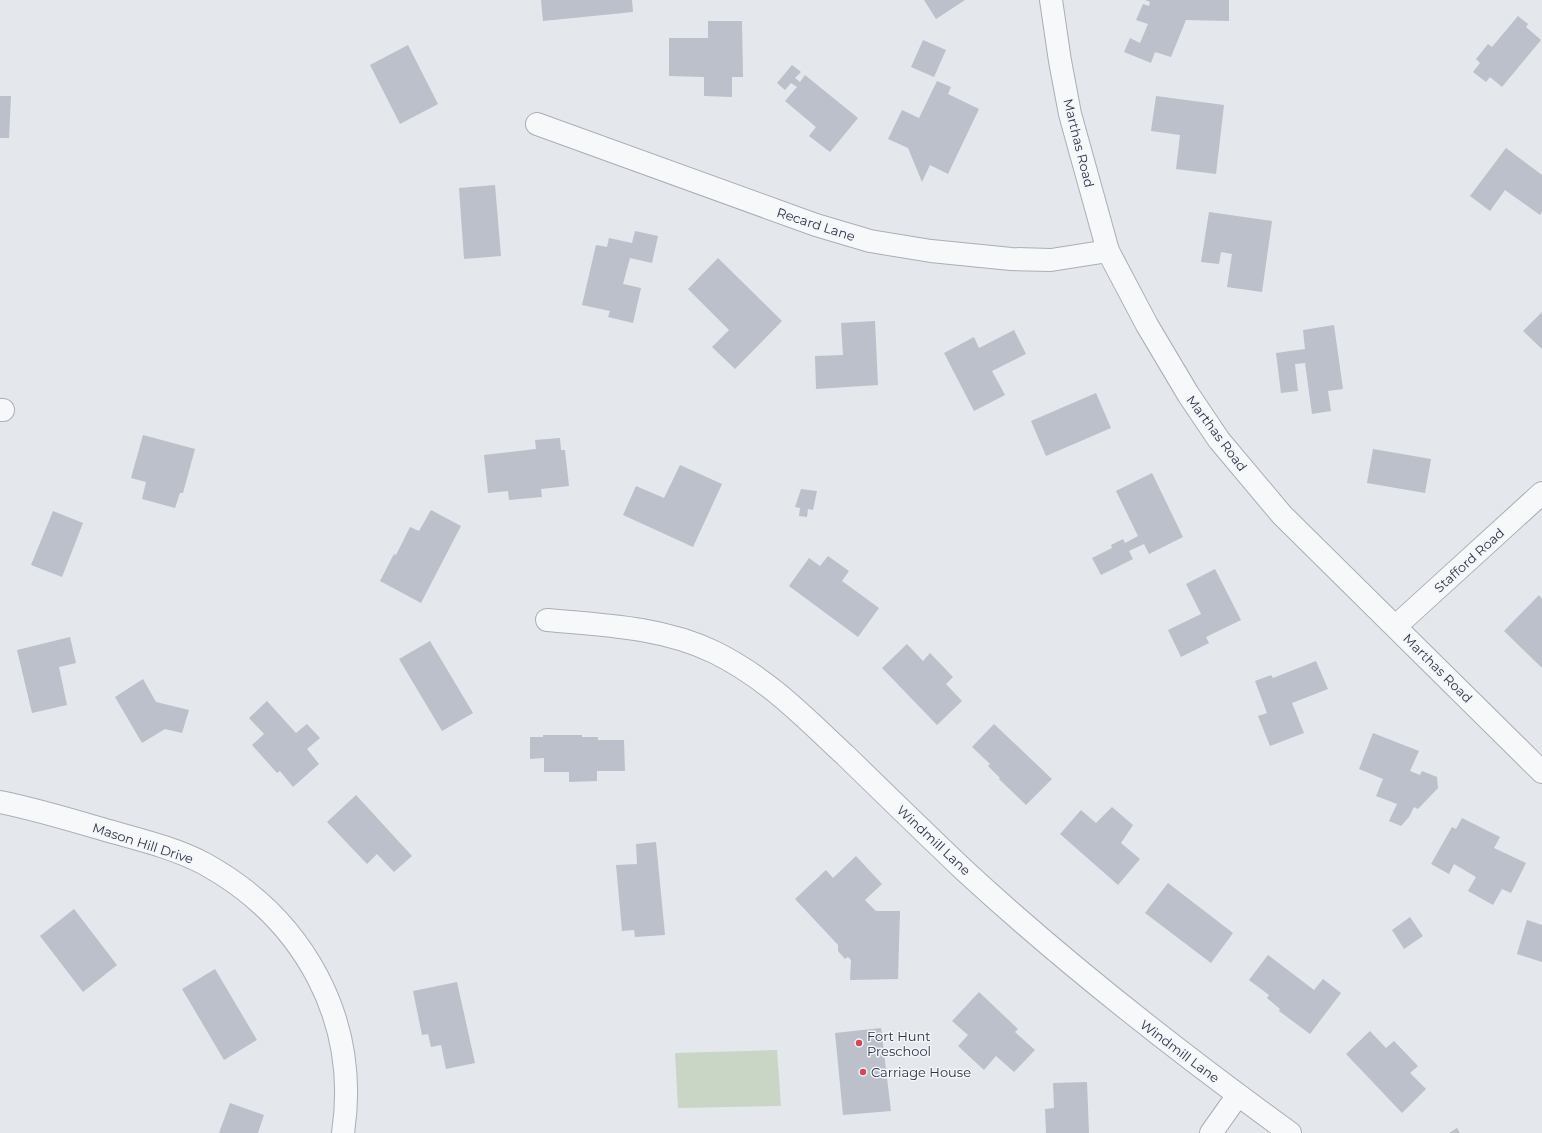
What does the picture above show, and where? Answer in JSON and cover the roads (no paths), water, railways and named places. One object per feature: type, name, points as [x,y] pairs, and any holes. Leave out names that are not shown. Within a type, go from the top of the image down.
[{"type":"street","name":"Marthas Road","points":[[1051,0],[1070,114],[1108,251],[1151,331],[1188,394],[1220,440],[1282,515],[1542,772]]},
{"type":"street","name":"Recard Lane","points":[[537,124],[816,225],[870,241],[931,251],[1018,259],[1052,260],[1108,251]]},
{"type":"street","name":"Stafford Road","points":[[1396,626],[1542,493]]},
{"type":"street","name":"Windmill Lane","points":[[547,620],[626,626],[666,635],[713,652],[757,677],[792,705],[966,871],[1060,955],[1147,1026],[1290,1133]]},
{"type":"street","name":"Mason Hill Drive","points":[[0,802],[24,807],[184,854],[228,878],[261,904],[281,923],[296,941],[312,965],[334,1016],[346,1071],[347,1094],[343,1133]]},
{"type":"street","points":[[1211,1133],[1238,1095]]},
{"type":"place","name":"Fort Hunt Preschool","points":[[859,1043]]},
{"type":"place","name":"Carriage House","points":[[863,1072]]}]
